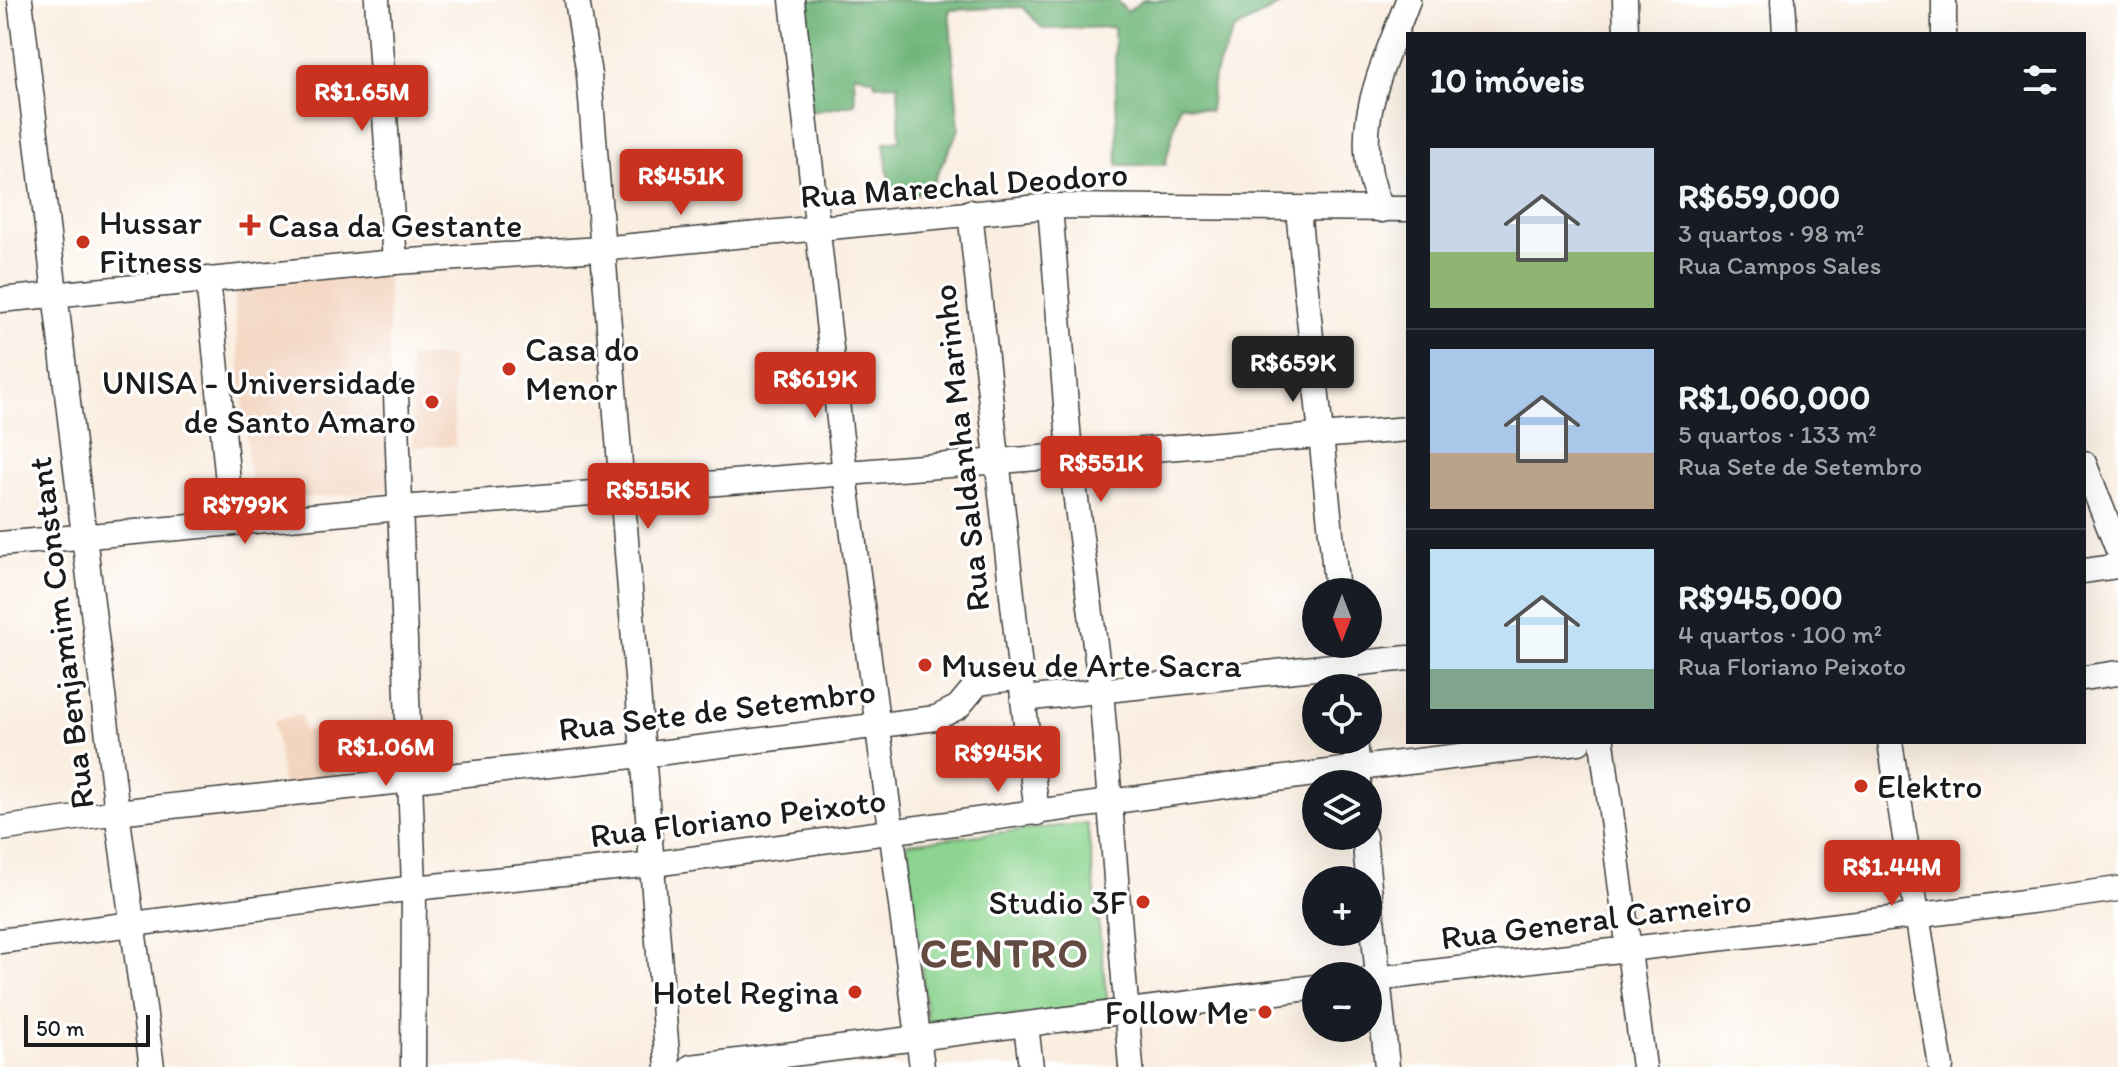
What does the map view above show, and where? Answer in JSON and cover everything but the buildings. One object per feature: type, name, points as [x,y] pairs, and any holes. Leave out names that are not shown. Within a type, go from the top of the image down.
[{"type":"street","name":"Rua Benjamim Constant","points":[[20,0],[117,812],[152,1067]]},
{"type":"street","points":[[377,0],[395,262]]},
{"type":"street","points":[[577,0],[589,75],[600,249],[642,755],[654,864],[668,1067]]},
{"type":"street","points":[[792,0],[845,474],[922,1067]]},
{"type":"street","points":[[1382,210],[1372,188],[1367,163],[1366,115],[1408,0]]},
{"type":"street","points":[[1625,0],[1626,32]]},
{"type":"street","points":[[1783,0],[1785,32]]},
{"type":"street","points":[[1944,0],[1944,32]]},
{"type":"street","name":"Rua Marechal Deodoro","points":[[0,300],[395,262],[600,249],[1050,206],[1406,209]]},
{"type":"street","points":[[1050,206],[1070,454],[1101,690],[1131,1067]]},
{"type":"street","points":[[1298,210],[1335,578]]},
{"type":"street","name":"Rua Saldanha Marinho","points":[[970,212],[1037,813]]},
{"type":"street","points":[[208,279],[232,523]]},
{"type":"street","points":[[396,394],[414,888],[413,1067]]},
{"type":"street","points":[[0,544],[621,490],[1406,429]]},
{"type":"street","points":[[2086,468],[2118,550]]},
{"type":"street","points":[[2086,571],[2118,566]]},
{"type":"street","name":"Rua Sete de Setembro","points":[[0,829],[117,812],[642,755],[947,715],[978,683],[1022,688],[1101,690],[1406,658]]},
{"type":"street","points":[[2086,678],[2118,673]]},
{"type":"street","name":"Rua Floriano Peixoto","points":[[1382,772],[1566,744]]},
{"type":"street","points":[[1602,744],[1644,1067]]},
{"type":"street","points":[[1890,744],[1941,1067]]},
{"type":"street","name":"Rua Floriano Peixoto","points":[[0,941],[414,888],[654,864],[1037,813],[1302,782]]},
{"type":"street","points":[[1365,850],[1372,962]]},
{"type":"street","name":"Rua General Carneiro","points":[[1382,979],[1629,948],[1918,918],[2118,889]]},
{"type":"street","points":[[691,1067],[1302,989]]},
{"type":"street","points":[[1026,1025],[1031,1067]]},
{"type":"street","points":[[1382,1036],[1387,1067]]},
{"type":"shaded area","points":[[387,267],[393,491],[252,502],[232,280]]},
{"type":"shaded area","name":"UNISA - Universidade de Santo Amaro","points":[[452,356],[455,446],[413,447],[409,357]]},
{"type":"shaded area","points":[[301,715],[304,731],[328,726],[335,781],[283,788],[274,720]]},
{"type":"green space","points":[[804,0],[1117,0],[1127,12],[1143,0],[1289,0],[1234,30],[1214,76],[1210,111],[1180,104],[1165,165],[1118,165],[1114,27],[1043,29],[1023,7],[949,10],[959,129],[929,191],[891,198],[884,142],[900,140],[898,84],[875,85],[874,79],[854,74],[855,104],[810,112]]},
{"type":"green space","points":[[1087,823],[1108,1006],[928,1026],[907,843]]},
{"type":"place","name":"Casa da Gestante","points":[[250,225]]},
{"type":"place","name":"Hussar Fitness","points":[[83,242]]},
{"type":"place","name":"Casa do Menor","points":[[509,369]]},
{"type":"place","name":"UNISA - Universidade de Santo Amaro","points":[[432,402]]},
{"type":"place","name":"Museu de Arte Sacra","points":[[925,665]]},
{"type":"place","name":"Elektro","points":[[1861,786]]},
{"type":"place","name":"Studio 3F","points":[[1143,902]]},
{"type":"place","name":"Hotel Regina","points":[[855,992]]},
{"type":"place","name":"Follow Me","points":[[1265,1012]]},
{"type":"district","name":"CENTRO","points":[[1005,952]]}]
